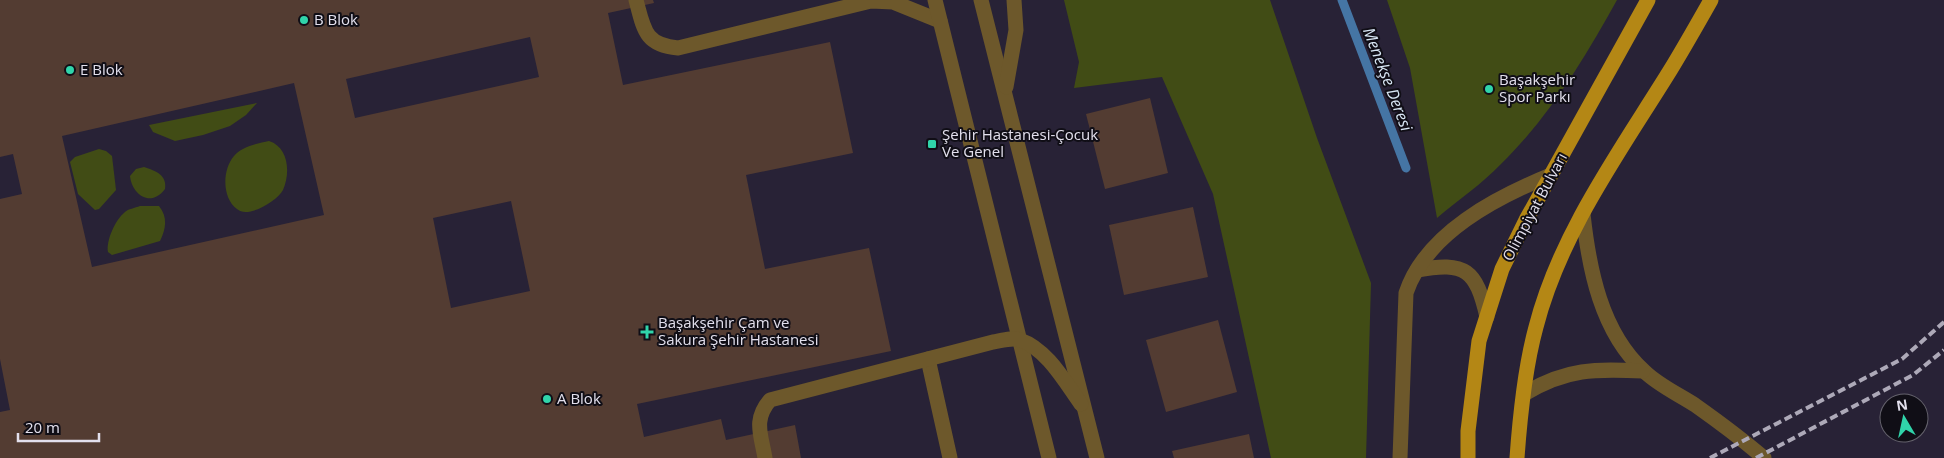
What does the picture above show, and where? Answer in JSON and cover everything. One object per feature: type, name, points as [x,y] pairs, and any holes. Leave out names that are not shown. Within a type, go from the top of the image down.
[{"type":"main road","name":"Olimpiyat Bulvarı","points":[[1468,458],[1468,431],[1479,342],[1502,268],[1526,220],[1648,0]]},
{"type":"main road","points":[[1517,458],[1524,394],[1536,327],[1554,273],[1614,156],[1671,68],[1711,0]]},
{"type":"street","points":[[636,0],[642,22],[650,39],[662,46],[678,48],[835,5],[871,1],[894,2],[940,21]]},
{"type":"street","points":[[935,0],[1049,458]]},
{"type":"street","points":[[981,0],[1006,91],[1097,458]]},
{"type":"street","points":[[1006,91],[1016,30],[1014,0]]},
{"type":"street","points":[[1400,458],[1406,293],[1417,270],[1436,246],[1480,209],[1506,194],[1551,175]]},
{"type":"street","points":[[1583,214],[1588,252],[1600,301],[1622,344],[1644,371],[1736,434],[1764,458]]},
{"type":"street","points":[[1417,270],[1451,266],[1465,272],[1476,280],[1486,317]]},
{"type":"street","points":[[766,458],[759,425],[761,411],[770,400],[992,342],[1018,339],[1050,363],[1086,411]]},
{"type":"street","points":[[928,359],[950,458]]},
{"type":"street","points":[[1524,394],[1544,382],[1564,374],[1586,371],[1644,371]]},
{"type":"green space","points":[[1064,0],[1270,0],[1317,138],[1371,283],[1366,458],[1271,458],[1213,194],[1162,77],[1074,88],[1079,62]]},
{"type":"green space","name":"Başakşehir Spor Parkı","points":[[1387,0],[1617,0],[1592,44],[1551,107],[1519,146],[1494,171],[1437,218],[1410,68]]},
{"type":"green space","points":[[257,103],[246,115],[230,126],[203,135],[175,141],[153,132],[149,125]]},
{"type":"green space","points":[[269,141],[280,149],[286,161],[287,176],[283,190],[275,199],[262,207],[242,212],[232,204],[226,191],[227,169],[234,156],[241,150]]},
{"type":"green space","points":[[99,149],[106,151],[112,156],[116,190],[99,209],[95,210],[78,194],[70,162],[75,157]]},
{"type":"green space","points":[[144,167],[160,174],[164,180],[165,189],[154,198],[143,197],[134,189],[132,183],[130,176],[136,169]]},
{"type":"green space","points":[[140,206],[159,206],[162,210],[165,223],[160,241],[112,255],[108,252],[108,247],[115,225],[126,211]]},
{"type":"building","points":[[0,0],[653,0],[654,3],[608,13],[623,85],[830,42],[853,153],[746,175],[765,269],[869,248],[891,351],[637,404],[644,437],[721,419],[726,440],[795,425],[801,458],[0,458],[0,412],[10,410],[0,359],[0,199],[22,194],[13,154],[0,157]],"holes":[[[530,37],[539,77],[355,118],[346,79]],[[294,83],[324,215],[92,267],[62,136]],[[511,201],[530,291],[451,308],[433,218]]]},
{"type":"building","points":[[1150,98],[1168,173],[1105,189],[1086,114]]},
{"type":"building","points":[[1193,207],[1208,277],[1124,295],[1109,225]]},
{"type":"building","points":[[1218,320],[1237,392],[1166,412],[1146,340]]},
{"type":"building","points":[[1249,434],[1254,458],[1174,458],[1172,451]]},
{"type":"waterway","name":"Menekşe Deresi","points":[[1342,0],[1406,168]]},
{"type":"railway","points":[[1710,458],[1902,359],[1944,322]]},
{"type":"railway","points":[[1756,458],[1913,375],[1944,350]]},
{"type":"place","name":"B Blok","points":[[304,20]]},
{"type":"place","name":"E Blok","points":[[70,70]]},
{"type":"place","name":"Başakşehir Spor Parkı","points":[[1489,89]]},
{"type":"place","name":"Şehir Hastanesi-Çocuk Ve Genel","points":[[932,144]]},
{"type":"place","name":"Başakşehir Çam ve Sakura Şehir Hastanesi","points":[[647,332]]},
{"type":"place","name":"A Blok","points":[[547,399]]}]
